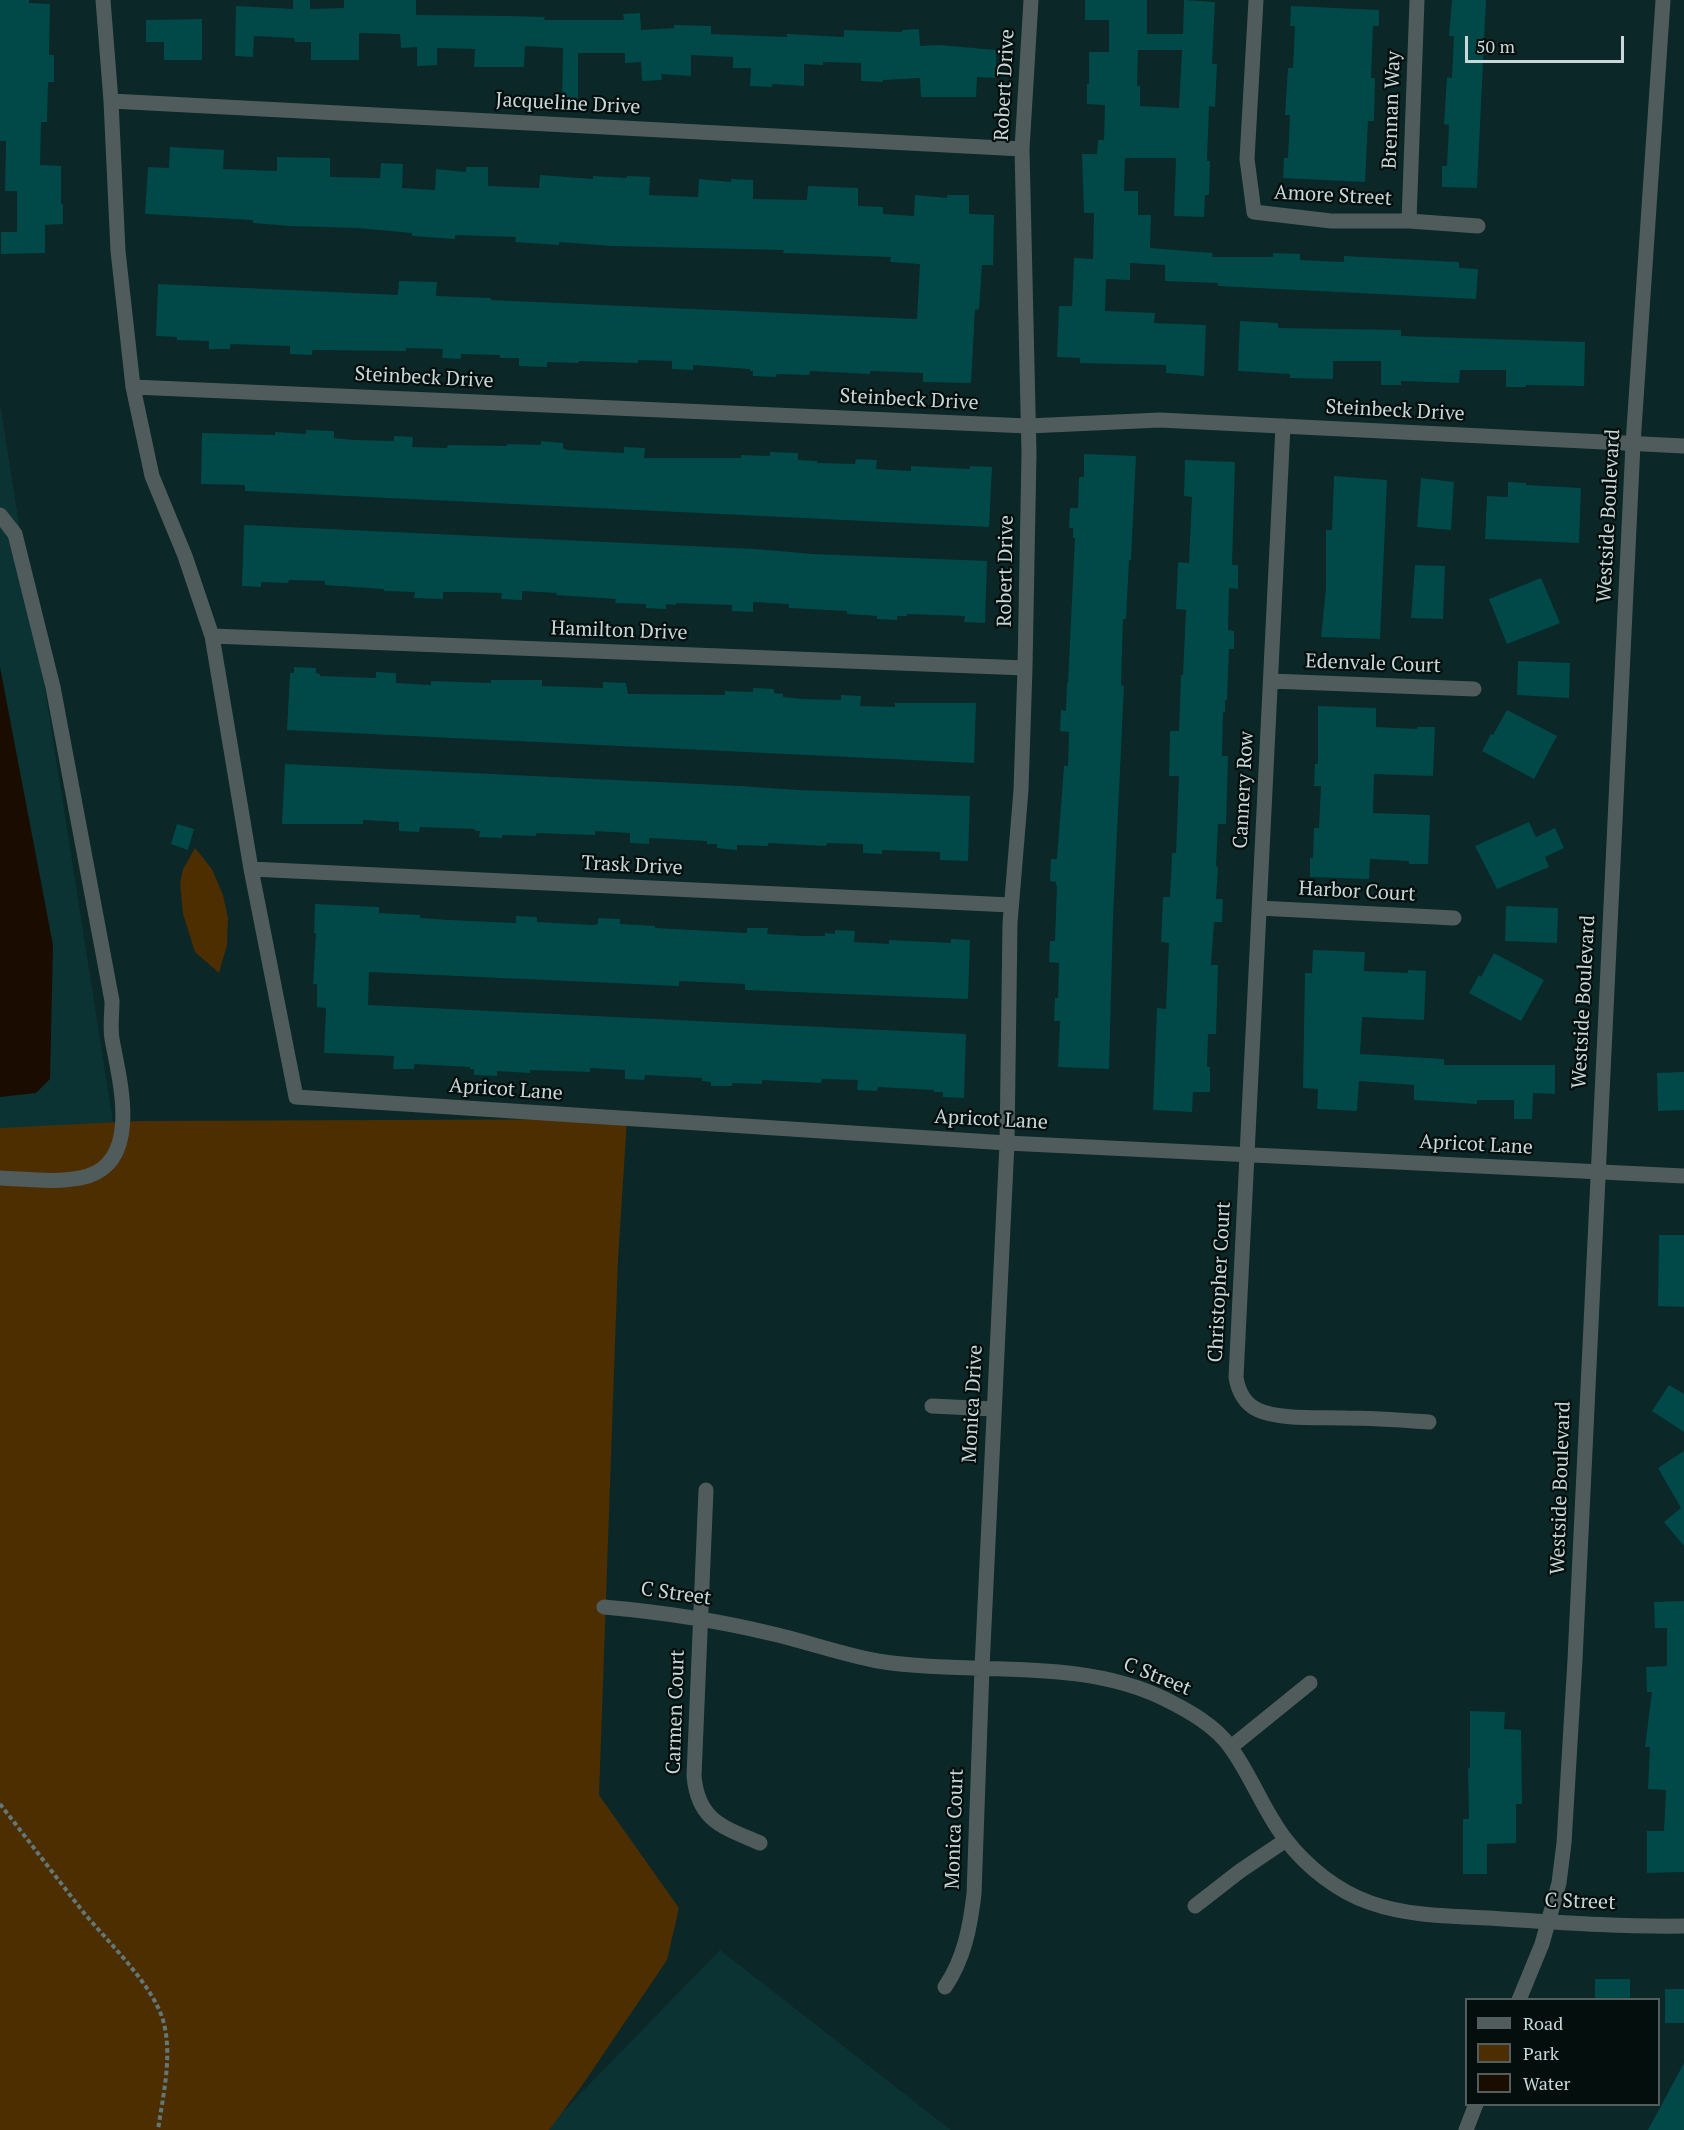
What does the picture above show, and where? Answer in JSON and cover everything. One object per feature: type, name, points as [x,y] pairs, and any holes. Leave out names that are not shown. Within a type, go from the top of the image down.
[{"type":"street","points":[[103,0],[111,101],[118,251],[133,387],[152,476],[185,556],[212,636],[251,869]]},
{"type":"street","name":"Robert Drive","points":[[1006,1143],[1011,905],[1021,790],[1025,668],[1028,426],[1022,149],[1031,0]]},
{"type":"street","name":"Amore Street","points":[[1256,0],[1247,159],[1254,212],[1331,221],[1409,221],[1478,226]]},
{"type":"street","name":"Brennan Way","points":[[1409,221],[1417,0]]},
{"type":"street","name":"Westside Boulevard","points":[[1520,1998],[1549,1922],[1559,1883],[1564,1843],[1575,1660],[1633,444],[1663,0]]},
{"type":"street","name":"Jacqueline Drive","points":[[111,101],[1022,149]]},
{"type":"street","name":"Steinbeck Drive","points":[[133,387],[1028,426],[1160,420],[1684,446]]},
{"type":"street","name":"Cannery Row","points":[[1247,1156],[1283,426]]},
{"type":"street","points":[[0,515],[15,534],[53,687],[112,1002],[112,1036],[123,1102],[120,1136],[114,1156],[105,1167],[87,1176],[64,1180],[0,1178]]},
{"type":"street","name":"Hamilton Drive","points":[[212,636],[1025,668]]},
{"type":"street","name":"Edenvale Court","points":[[1271,681],[1474,689]]},
{"type":"street","name":"Apricot Lane","points":[[251,869],[296,1097],[1006,1143],[1684,1176]]},
{"type":"street","name":"Trask Drive","points":[[251,869],[1011,905]]},
{"type":"street","name":"Harbor Court","points":[[1259,908],[1454,918]]},
{"type":"street","name":"Monica Drive","points":[[982,1668],[1006,1143]]},
{"type":"street","name":"Christopher Court","points":[[1247,1156],[1236,1358],[1237,1387],[1243,1397],[1258,1410],[1269,1413],[1304,1417],[1429,1422]]},
{"type":"street","points":[[932,1406],[994,1409]]},
{"type":"street","name":"Carmen Court","points":[[706,1490],[694,1776],[696,1791],[701,1806],[710,1818],[721,1826],[760,1843]]},
{"type":"street","name":"C Street","points":[[604,1606],[701,1618],[878,1661],[1054,1672],[1103,1679],[1143,1690],[1195,1715],[1210,1726],[1231,1747],[1286,1840],[1328,1880],[1352,1895],[1371,1903],[1407,1912],[1549,1922],[1684,1926]]},
{"type":"street","name":"Monica Court","points":[[945,1987],[962,1955],[971,1921],[974,1894],[982,1668]]},
{"type":"street","points":[[1231,1747],[1310,1683]]},
{"type":"street","points":[[1195,1906],[1240,1871],[1286,1840]]},
{"type":"street","points":[[1466,2130],[1475,2106]]},
{"type":"path","points":[[0,1804],[84,1913],[145,1986],[156,2004],[163,2022],[166,2055],[158,2130]]},
{"type":"shaded area","points":[[0,403],[120,1166],[0,1171]]},
{"type":"shaded area","points":[[720,1950],[951,2130],[545,2130]]},
{"type":"green space","points":[[195,848],[212,869],[223,895],[228,918],[227,945],[219,973],[195,952],[183,914],[180,883],[183,869]]},
{"type":"green space","points":[[627,1119],[618,1260],[599,1795],[679,1908],[667,1960],[549,2130],[0,2130],[0,1128],[138,1121]]},
{"type":"water","points":[[0,667],[53,945],[50,1079],[36,1093],[0,1097]]},
{"type":"building","points":[[0,0],[29,0],[29,3],[50,4],[49,55],[54,55],[54,82],[48,82],[47,122],[41,122],[40,165],[61,166],[63,224],[45,225],[45,253],[1,254],[1,232],[17,232],[17,191],[5,191],[6,141],[0,141]]},
{"type":"building","points":[[293,0],[310,0],[310,9],[344,8],[344,0],[416,0],[416,15],[545,17],[544,20],[624,20],[623,14],[640,13],[641,30],[674,28],[674,25],[711,26],[711,34],[844,37],[844,30],[902,32],[902,30],[919,29],[920,46],[939,45],[996,50],[996,78],[977,77],[976,97],[921,97],[920,78],[883,80],[883,82],[861,81],[861,63],[823,62],[823,65],[804,64],[804,86],[772,84],[772,87],[750,86],[751,68],[733,68],[733,57],[691,55],[691,76],[661,74],[662,80],[642,81],[641,62],[625,63],[625,53],[578,53],[578,106],[562,106],[563,48],[525,46],[524,67],[474,67],[475,49],[437,48],[437,65],[417,66],[417,47],[401,48],[400,34],[359,33],[359,60],[311,60],[311,42],[295,42],[294,38],[254,36],[253,57],[235,56],[236,6],[293,9]]},
{"type":"building","points":[[1085,0],[1147,0],[1147,34],[1183,34],[1184,0],[1215,2],[1212,64],[1217,64],[1215,107],[1209,106],[1207,161],[1210,161],[1209,195],[1205,195],[1204,217],[1174,216],[1176,158],[1125,158],[1124,191],[1138,191],[1138,215],[1151,215],[1150,248],[1213,253],[1212,257],[1273,257],[1273,253],[1300,254],[1300,260],[1344,262],[1344,256],[1459,262],[1459,268],[1478,269],[1476,299],[1218,286],[1218,283],[1165,281],[1165,265],[1130,263],[1130,280],[1106,279],[1105,311],[1155,313],[1154,323],[1206,325],[1204,376],[1166,373],[1166,365],[1080,363],[1080,358],[1057,357],[1059,306],[1072,306],[1074,258],[1093,259],[1094,213],[1084,213],[1082,154],[1097,154],[1098,140],[1104,140],[1105,105],[1087,104],[1087,84],[1089,84],[1089,52],[1109,52],[1109,20],[1085,20]],"holes":[[[1138,50],[1182,50],[1179,108],[1140,106],[1140,86],[1137,86]]]},
{"type":"building","points":[[1452,0],[1486,0],[1477,188],[1442,187],[1442,166],[1447,166],[1449,125],[1444,124],[1447,77],[1452,78],[1454,36],[1449,36]]},
{"type":"building","points":[[1291,6],[1379,10],[1379,26],[1373,26],[1371,78],[1375,78],[1374,121],[1368,121],[1365,182],[1283,178],[1284,158],[1288,158],[1290,115],[1285,115],[1288,68],[1293,68],[1295,26],[1290,26]]},
{"type":"building","points":[[202,19],[202,60],[164,60],[164,42],[146,42],[146,20]]},
{"type":"building","points":[[170,147],[224,150],[223,169],[277,171],[277,157],[330,158],[330,177],[380,178],[381,163],[403,164],[402,188],[435,190],[436,169],[466,172],[466,167],[488,167],[488,186],[539,188],[540,175],[593,179],[593,176],[650,177],[649,195],[698,197],[699,179],[731,182],[731,179],[753,180],[753,199],[807,200],[808,186],[858,188],[858,206],[883,207],[883,214],[914,216],[915,195],[947,198],[947,195],[969,195],[969,214],[994,215],[993,265],[982,265],[979,310],[975,309],[971,383],[923,382],[923,373],[870,371],[870,374],[810,371],[809,375],[753,376],[753,371],[750,369],[693,365],[693,370],[672,369],[672,361],[547,362],[547,367],[519,366],[519,358],[500,358],[500,355],[461,354],[461,359],[442,358],[443,349],[312,350],[312,355],[290,354],[290,346],[230,344],[230,349],[209,349],[209,341],[177,340],[177,337],[156,336],[158,284],[398,295],[399,281],[437,282],[436,296],[917,319],[920,264],[890,262],[891,257],[783,253],[784,250],[612,246],[559,242],[559,245],[515,242],[516,237],[455,235],[455,239],[412,236],[412,233],[357,228],[291,226],[253,223],[253,220],[145,214],[148,167],[169,168]]},
{"type":"building","points":[[1240,321],[1278,323],[1278,328],[1401,330],[1401,336],[1585,342],[1584,386],[1506,387],[1506,370],[1460,370],[1459,383],[1401,381],[1401,385],[1381,385],[1381,361],[1333,361],[1333,379],[1290,378],[1290,374],[1238,371]]},
{"type":"building","points":[[306,430],[334,431],[334,438],[354,440],[394,441],[394,436],[413,437],[412,447],[541,445],[541,441],[563,443],[563,448],[567,450],[624,453],[624,447],[645,448],[644,458],[741,458],[741,455],[770,456],[770,452],[798,453],[798,460],[817,461],[817,463],[855,464],[856,459],[877,460],[876,469],[911,471],[911,466],[970,469],[970,466],[992,467],[989,527],[245,491],[245,485],[201,484],[202,433],[275,435],[275,432],[306,434]]},
{"type":"building","points":[[1084,454],[1136,456],[1131,560],[1129,560],[1126,619],[1123,619],[1121,685],[1124,686],[1113,917],[1109,1069],[1058,1067],[1060,1021],[1054,1021],[1055,998],[1058,998],[1059,963],[1049,962],[1050,941],[1055,941],[1057,885],[1056,882],[1050,881],[1051,859],[1057,859],[1064,766],[1068,766],[1069,732],[1060,731],[1061,710],[1066,711],[1075,538],[1073,538],[1073,528],[1069,528],[1070,508],[1078,508],[1079,477],[1084,477]]},
{"type":"building","points":[[1185,460],[1235,462],[1232,565],[1238,565],[1238,589],[1229,588],[1228,630],[1234,631],[1234,649],[1229,649],[1227,700],[1225,700],[1225,712],[1223,712],[1222,756],[1228,756],[1226,824],[1218,824],[1216,866],[1218,867],[1216,899],[1223,899],[1222,922],[1214,922],[1211,965],[1218,965],[1216,1034],[1208,1034],[1207,1067],[1210,1067],[1210,1092],[1193,1092],[1192,1112],[1153,1110],[1157,1008],[1166,1009],[1169,943],[1161,942],[1163,897],[1170,897],[1172,853],[1176,853],[1179,776],[1169,776],[1170,731],[1179,731],[1181,675],[1183,675],[1186,610],[1176,609],[1178,562],[1189,563],[1192,497],[1184,496]]},
{"type":"building","points":[[1334,476],[1387,480],[1380,639],[1321,637],[1326,588],[1326,530],[1332,530]]},
{"type":"building","points":[[1421,478],[1454,482],[1451,530],[1417,527]]},
{"type":"building","points":[[1508,482],[1581,488],[1579,543],[1485,539],[1487,496],[1508,497]]},
{"type":"building","points":[[244,525],[987,561],[985,623],[964,622],[965,616],[907,614],[907,616],[897,616],[897,620],[877,619],[877,616],[847,614],[847,611],[789,608],[789,604],[753,602],[753,612],[732,611],[732,605],[676,603],[676,605],[666,604],[666,609],[646,608],[646,604],[615,603],[616,599],[522,591],[522,600],[501,599],[502,593],[463,592],[443,592],[443,599],[414,598],[415,592],[325,585],[325,581],[289,580],[288,583],[261,582],[261,587],[242,586]]},
{"type":"building","points":[[1415,565],[1445,566],[1443,619],[1411,618]]},
{"type":"building","points":[[1541,578],[1560,623],[1507,644],[1489,599]]},
{"type":"building","points":[[1518,661],[1570,663],[1569,698],[1517,695]]},
{"type":"building","points":[[294,667],[316,668],[316,673],[320,676],[376,678],[376,672],[396,673],[396,683],[431,685],[431,681],[491,683],[491,680],[542,680],[542,686],[603,688],[603,682],[626,683],[628,694],[725,695],[725,691],[753,692],[753,688],[774,689],[774,693],[783,694],[783,697],[803,699],[841,700],[841,695],[861,696],[860,706],[895,707],[895,703],[976,703],[974,763],[287,730],[290,673],[294,673]]},
{"type":"building","points":[[1318,706],[1376,708],[1376,727],[1417,729],[1417,727],[1435,727],[1433,776],[1374,774],[1373,813],[1430,815],[1428,864],[1370,859],[1369,879],[1310,877],[1314,828],[1319,828],[1321,786],[1314,786],[1315,764],[1318,764]]},
{"type":"building","points":[[1507,710],[1557,736],[1534,779],[1482,751]]},
{"type":"building","points":[[285,764],[798,790],[970,796],[968,861],[940,860],[940,852],[882,850],[882,854],[863,853],[863,844],[827,843],[826,846],[768,843],[768,846],[737,845],[737,850],[717,848],[717,844],[707,844],[707,841],[649,838],[649,844],[630,843],[630,833],[595,831],[595,835],[536,833],[536,836],[502,835],[502,838],[479,837],[480,831],[475,831],[475,829],[420,827],[419,832],[399,831],[399,822],[363,820],[363,824],[282,824]]},
{"type":"building","points":[[1529,822],[1536,837],[1555,828],[1564,848],[1545,857],[1549,867],[1497,889],[1475,846]]},
{"type":"building","points":[[177,824],[194,829],[188,850],[171,844]]},
{"type":"building","points":[[315,904],[379,907],[379,913],[420,915],[420,918],[449,920],[516,923],[516,916],[537,917],[537,922],[594,925],[598,924],[598,918],[620,919],[620,924],[655,926],[655,928],[747,933],[747,928],[768,928],[767,934],[805,936],[835,934],[835,930],[855,931],[854,942],[889,944],[889,940],[951,943],[951,939],[970,940],[968,999],[745,990],[745,984],[679,981],[679,986],[369,972],[368,1005],[966,1034],[964,1098],[943,1097],[943,1092],[934,1092],[934,1090],[878,1087],[877,1091],[857,1090],[858,1080],[822,1079],[821,1083],[762,1080],[762,1084],[732,1083],[732,1086],[711,1086],[711,1082],[702,1081],[702,1078],[645,1075],[644,1080],[625,1079],[625,1070],[590,1068],[590,1072],[530,1070],[530,1073],[497,1071],[497,1076],[474,1075],[474,1069],[470,1067],[414,1064],[414,1069],[393,1069],[394,1056],[324,1053],[326,1008],[317,1007],[317,984],[313,984]]},
{"type":"building","points":[[1506,906],[1558,908],[1557,943],[1505,941]]},
{"type":"building","points":[[1313,950],[1365,952],[1364,971],[1408,973],[1408,970],[1426,971],[1424,1020],[1362,1017],[1360,1054],[1444,1059],[1444,1065],[1555,1065],[1555,1094],[1533,1093],[1532,1119],[1514,1119],[1514,1100],[1477,1100],[1477,1104],[1414,1100],[1414,1085],[1359,1081],[1357,1111],[1317,1109],[1318,1089],[1303,1088],[1305,973],[1312,973]]},
{"type":"building","points":[[1494,953],[1544,980],[1521,1021],[1469,993]]},
{"type":"building","points":[[1684,1072],[1684,1110],[1658,1111],[1657,1073]]},
{"type":"building","points":[[1659,1235],[1684,1235],[1684,1307],[1658,1306]]},
{"type":"building","points":[[1669,1385],[1684,1394],[1684,1432],[1652,1411]]},
{"type":"building","points":[[1684,1451],[1684,1546],[1664,1522],[1681,1508],[1658,1468]]},
{"type":"building","points":[[1684,1601],[1684,1872],[1647,1873],[1647,1831],[1664,1831],[1666,1790],[1648,1789],[1650,1747],[1645,1747],[1652,1692],[1647,1692],[1646,1667],[1667,1666],[1667,1628],[1655,1628],[1654,1602]]},
{"type":"building","points":[[1470,1711],[1505,1712],[1504,1729],[1521,1730],[1522,1804],[1516,1804],[1516,1843],[1487,1844],[1487,1874],[1463,1874],[1463,1819],[1469,1819]]},
{"type":"building","points":[[1595,1979],[1630,1979],[1630,1998],[1595,1998]]},
{"type":"building","points":[[1665,1989],[1684,1989],[1684,2023],[1665,2023]]},
{"type":"building","points":[[1684,2063],[1684,2130],[1648,2130]]}]
